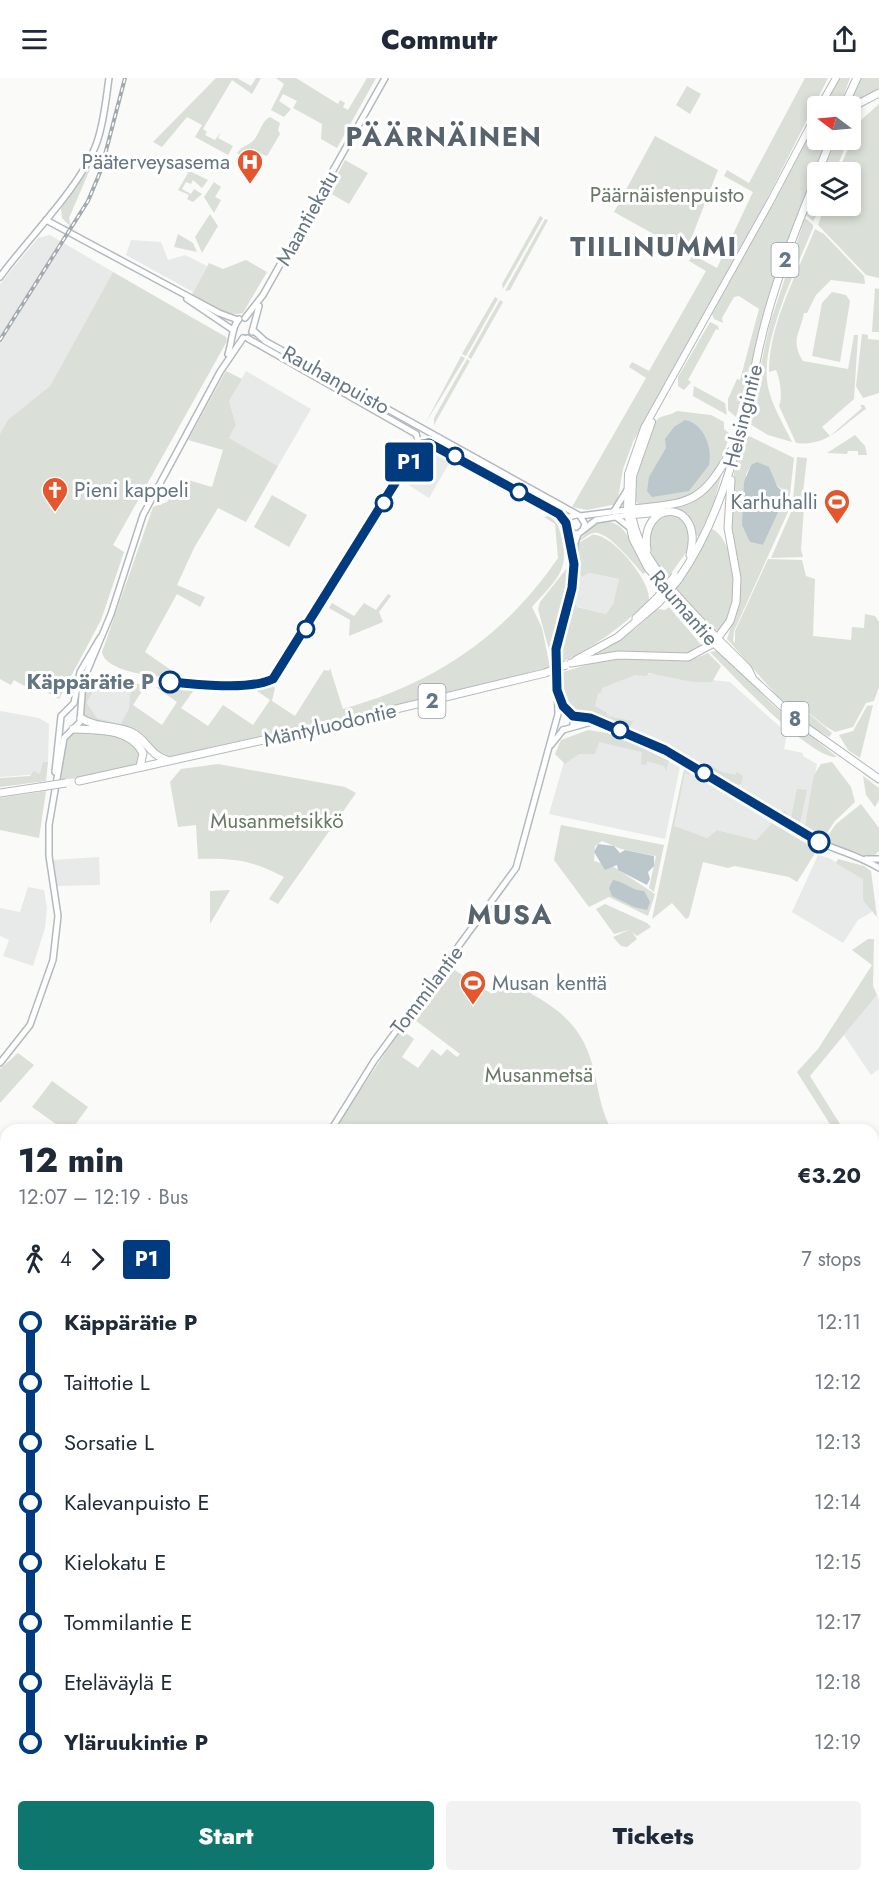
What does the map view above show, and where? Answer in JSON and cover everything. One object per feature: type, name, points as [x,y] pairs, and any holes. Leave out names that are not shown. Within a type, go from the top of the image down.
[{"type":"highway","points":[[848,96],[855,78]]},
{"type":"highway","points":[[861,102],[879,93]]},
{"type":"highway","name":"Helsingintie","points":[[676,578],[711,525],[733,460],[759,348],[791,243],[807,202]]},
{"type":"highway","name":"Helsingintie","points":[[676,578],[712,512],[737,435]]},
{"type":"highway","points":[[630,512],[684,502],[698,496],[715,479],[731,451]]},
{"type":"highway","points":[[571,663],[576,664],[618,655],[688,657],[707,649],[716,640],[730,621],[736,602],[737,578],[729,542],[727,514],[733,460]]},
{"type":"highway","points":[[630,512],[677,513],[691,523],[694,535],[690,555]]},
{"type":"highway","name":"8","points":[[629,527],[630,512]]},
{"type":"highway","name":"Raumantie","points":[[630,512],[636,532],[648,556],[664,579],[716,640]]},
{"type":"highway","points":[[648,556],[646,531],[654,518],[664,512]]},
{"type":"highway","name":"Raumantie","points":[[629,527],[642,558],[658,582],[748,669],[752,677],[800,723],[842,755],[878,778]]},
{"type":"highway","name":"Mäntyluodontie","points":[[1,792],[122,775],[545,674],[571,663],[619,633],[658,600],[676,578]]},
{"type":"highway","points":[[80,717],[90,723],[129,731],[141,738],[152,754],[169,760]]},
{"type":"highway","points":[[72,729],[104,731],[130,737],[143,753],[140,767]]},
{"type":"highway","name":"Mäntyluodontie","points":[[79,781],[223,750]]},
{"type":"main road","points":[[0,277],[46,219],[93,152],[100,132],[109,78]]},
{"type":"main road","name":"Maantiekatu","points":[[245,318],[263,295],[384,78]]},
{"type":"main road","points":[[825,96],[835,78]]},
{"type":"main road","points":[[581,532],[585,524],[578,516],[430,435],[426,429],[421,429],[416,434],[416,440],[437,446],[559,514],[570,533],[581,532],[596,520],[614,513],[627,490],[637,443],[807,131]]},
{"type":"main road","points":[[46,219],[176,291],[238,320],[245,318]]},
{"type":"main road","points":[[176,291],[234,332]]},
{"type":"main road","name":"Maantiekatu","points":[[245,338],[253,327],[263,295]]},
{"type":"main road","name":"Rauhanpuisto","points":[[245,318],[265,341],[421,429]]},
{"type":"main road","points":[[220,372],[238,320]]},
{"type":"main road","name":"Rauhanpuisto","points":[[234,332],[416,434]]},
{"type":"main road","points":[[56,777],[64,738],[79,725],[83,681],[102,636],[150,500],[220,372],[245,338]]},
{"type":"main road","points":[[630,512],[631,485],[635,466],[663,396]]},
{"type":"main road","points":[[424,444],[430,435]]},
{"type":"main road","points":[[627,490],[630,512]]},
{"type":"main road","points":[[574,564],[566,525],[569,517],[630,512]]},
{"type":"main road","points":[[614,513],[629,527]]},
{"type":"main road","name":"Tommilantie","points":[[335,1124],[374,1061],[516,868],[558,714],[558,638],[572,588],[574,564],[581,532]]},
{"type":"main road","points":[[0,1063],[30,1025],[56,946],[58,916],[48,840],[62,714],[74,703],[80,672],[102,636]]},
{"type":"main road","points":[[557,690],[571,714],[573,726]]},
{"type":"main road","points":[[68,710],[75,710],[80,717]]},
{"type":"main road","points":[[558,714],[571,714],[597,721],[665,750],[810,838],[863,859],[879,868]]},
{"type":"main road","points":[[556,724],[563,730],[597,721]]},
{"type":"main road","points":[[61,722],[72,729]]},
{"type":"main road","name":"Tommilantie","points":[[550,746],[563,730]]},
{"type":"main road","points":[[863,859],[879,859]]},
{"type":"shaded area","points":[[50,235],[113,272],[50,386],[9,420],[0,434],[0,284],[38,238]]},
{"type":"shaded area","points":[[131,240],[161,242],[168,260],[185,255],[207,266],[193,292],[126,255]]},
{"type":"shaded area","points":[[246,371],[311,409],[278,466],[229,438],[236,425],[229,401]]},
{"type":"shaded area","points":[[685,420],[702,431],[708,444],[709,465],[689,491],[652,497],[647,491],[649,477],[666,448],[665,439],[674,427]]},
{"type":"shaded area","points":[[431,449],[451,460],[429,498],[407,484],[428,450]]},
{"type":"shaded area","points":[[757,462],[769,467],[777,486],[784,493],[784,500],[763,545],[750,542],[742,525],[744,482],[751,465]]},
{"type":"shaded area","points":[[577,572],[582,577],[589,573],[619,579],[613,604],[606,614],[575,606],[575,598],[579,589],[576,586]]},
{"type":"shaded area","points":[[634,674],[658,674],[730,682],[787,733],[784,749],[803,753],[803,756],[817,764],[804,829],[669,746],[657,743],[592,711],[597,686]]},
{"type":"shaded area","points":[[104,679],[131,684],[129,708],[122,724],[97,718],[87,703],[98,682]]},
{"type":"shaded area","points":[[0,711],[39,718],[49,724],[48,763],[42,774],[0,777]]},
{"type":"shaded area","points":[[596,739],[647,751],[680,767],[665,839],[549,814],[564,762]]},
{"type":"shaded area","points":[[686,770],[772,823],[756,840],[717,830],[707,838],[679,830],[673,825]]},
{"type":"shaded area","points":[[598,844],[614,846],[620,853],[625,850],[654,856],[654,866],[648,872],[650,879],[647,885],[618,870],[617,865],[605,870],[594,852]]},
{"type":"shaded area","points":[[818,855],[829,858],[864,878],[872,912],[858,920],[843,943],[792,912]]},
{"type":"shaded area","points":[[99,857],[100,885],[57,886],[52,860]]},
{"type":"shaded area","points":[[613,880],[644,891],[650,902],[647,910],[634,907],[612,896],[609,888]]},
{"type":"shaded area","points":[[28,887],[44,890],[47,908],[45,928],[33,966],[3,956],[9,940],[0,936],[0,908],[20,912]]},
{"type":"shaded area","points":[[877,995],[879,1001],[879,1069],[871,1075],[844,1035]]},
{"type":"green space","points":[[216,78],[237,78],[251,86],[256,78],[261,78],[252,94],[232,80],[203,129],[207,132],[205,135],[215,140],[221,132],[218,138],[233,146],[228,155],[195,137],[202,125],[187,117],[162,147],[153,142]]},
{"type":"green space","points":[[276,78],[296,78],[338,104],[340,100],[345,103],[343,107],[348,110],[367,78],[376,78],[337,148],[321,139],[322,124],[293,108],[297,101],[283,94],[279,101],[291,109],[284,117],[271,110],[284,84]]},
{"type":"green space","points":[[805,78],[828,78],[819,96],[807,96],[807,120],[762,209],[633,442],[623,469],[617,504],[587,510],[572,507],[646,378],[629,367],[632,362],[649,371],[706,271],[689,261],[693,255],[717,268],[753,192],[724,176],[727,170],[749,183]]},
{"type":"green space","points":[[840,78],[850,78],[844,96],[830,96]]},
{"type":"green space","points":[[860,78],[879,78],[879,90],[861,99],[861,96],[852,96]]},
{"type":"green space","points":[[687,86],[701,94],[690,114],[676,105]]},
{"type":"green space","points":[[879,104],[879,278],[866,275],[818,225],[821,216],[861,216],[861,162],[842,162],[847,150],[861,150],[861,120]]},
{"type":"green space","points":[[270,117],[280,123],[278,130],[280,134],[267,156],[250,150],[245,158],[237,153],[253,141]]},
{"type":"green space","name":"Päärnäistenpuisto","points":[[655,136],[718,170],[686,252],[614,212]]},
{"type":"green space","points":[[807,138],[807,150],[823,150],[819,162],[807,162],[807,194],[773,285],[736,417],[728,410],[728,399],[737,379],[740,380],[759,309],[739,296],[734,297],[722,318],[723,323],[714,319],[712,314]]},
{"type":"green space","points":[[832,150],[844,150],[839,162],[827,162]]},
{"type":"green space","points":[[345,160],[368,173],[349,204],[328,192]]},
{"type":"green space","points":[[171,162],[208,180],[202,188],[193,180],[191,184],[186,182],[182,189],[191,194],[194,189],[202,194],[193,202],[187,199],[189,195],[178,190],[188,173]]},
{"type":"green space","points":[[91,167],[69,218],[71,227],[62,218],[61,208]]},
{"type":"green space","points":[[214,182],[221,187],[215,197],[221,200],[214,213],[204,197]]},
{"type":"green space","points":[[210,214],[218,226],[202,253],[195,237]]},
{"type":"green space","points":[[540,216],[543,218],[503,289],[502,284]]},
{"type":"green space","points":[[805,218],[813,225],[813,228],[781,307],[769,350],[767,370],[772,401],[792,442],[768,435],[748,423],[770,323]]},
{"type":"green space","points":[[545,219],[548,220],[510,290],[505,291]]},
{"type":"green space","points":[[815,229],[824,234],[864,276],[865,284],[831,280],[816,295],[807,313],[804,313],[797,337],[797,348],[803,361],[848,369],[854,335],[858,335],[854,399],[822,427],[830,436],[817,442],[796,443],[779,406],[781,393],[776,370],[769,372],[770,354],[785,299]]},
{"type":"green space","points":[[178,234],[193,243],[197,252],[174,247]]},
{"type":"green space","points":[[246,260],[267,272],[243,313],[223,311],[192,294],[209,263],[223,269]]},
{"type":"green space","points":[[113,272],[226,337],[227,341],[113,545],[124,552],[101,620],[59,699],[31,683],[28,688],[14,680],[11,685],[0,679],[0,434],[8,420],[50,386]]},
{"type":"green space","points":[[875,288],[879,289],[879,332],[872,332]]},
{"type":"green space","points":[[832,292],[846,295],[850,301],[840,362],[812,356],[822,303]]},
{"type":"green space","points":[[495,297],[498,299],[466,356],[462,354]]},
{"type":"green space","points":[[500,300],[503,302],[471,359],[468,357]]},
{"type":"green space","points":[[710,322],[718,326],[719,330],[716,329],[688,380],[691,382],[684,390],[678,386],[678,377]]},
{"type":"green space","points":[[862,334],[868,335],[868,339],[879,340],[879,393],[863,398],[856,386]]},
{"type":"green space","points":[[461,356],[465,358],[425,424]]},
{"type":"green space","points":[[467,359],[470,361],[434,425],[434,418]]},
{"type":"green space","points":[[226,371],[242,379],[229,401],[236,425],[229,438],[278,466],[246,522],[218,508],[194,548],[177,585],[205,597],[200,607],[177,594],[145,652],[181,677],[149,676],[124,670],[113,665],[102,652],[153,507],[167,502],[181,478],[212,487],[223,450],[188,440]]},
{"type":"green space","points":[[694,386],[725,403],[727,415],[693,396]]},
{"type":"green space","points":[[860,405],[864,405],[866,409],[831,435],[862,408]]},
{"type":"green space","points":[[677,411],[711,415],[724,422],[724,429],[730,434],[721,460],[709,480],[692,494],[666,502],[638,504],[635,497],[635,486],[648,434],[659,418]]},
{"type":"green space","points":[[745,434],[794,458],[788,512],[734,631],[733,641],[735,643],[735,631],[768,559],[802,560],[806,576],[815,579],[813,636],[851,640],[852,627],[864,628],[865,614],[875,616],[879,622],[879,687],[874,701],[866,703],[853,727],[835,732],[788,696],[832,733],[829,737],[812,727],[785,705],[727,639],[740,598],[740,582],[730,526],[734,473]],"holes":[[[751,465],[783,490],[779,511],[763,545],[750,542],[746,474]]]},
{"type":"green space","points":[[855,435],[865,446],[867,455],[858,455],[858,451],[848,451],[847,454],[827,453]]},
{"type":"green space","points":[[797,457],[807,458],[803,492],[805,493],[801,550],[803,557],[771,558],[792,510]]},
{"type":"green space","points":[[722,473],[714,502],[698,538],[690,518],[674,507],[696,499]]},
{"type":"green space","points":[[272,495],[307,515],[289,547],[254,527]]},
{"type":"green space","points":[[668,514],[677,515],[690,527],[690,547],[667,579],[651,552],[650,539],[653,522]]},
{"type":"green space","points":[[548,516],[559,528],[564,560],[562,569],[553,584],[532,607],[542,628],[550,667],[458,691],[170,757],[162,756],[144,738],[89,721],[83,714],[84,695],[89,675],[122,681],[100,682],[87,703],[97,718],[121,724],[129,708],[131,683],[146,685],[133,705],[162,725],[177,702],[156,687],[194,690],[181,708],[208,726],[223,705],[253,725],[270,700],[254,689],[273,686],[275,688],[272,701],[295,716],[324,670],[329,671],[330,668],[343,709],[408,686],[464,654],[490,634],[537,586],[558,558],[555,524],[544,517]]},
{"type":"green space","points":[[615,523],[626,534],[646,572],[643,574],[620,549],[599,533],[594,533],[577,542],[595,524]]},
{"type":"green space","points":[[712,529],[720,536],[727,548],[734,580],[731,612],[725,624],[716,631],[675,589],[695,561]]},
{"type":"green space","points":[[592,535],[609,541],[628,559],[644,581],[649,600],[606,636],[558,664],[560,642],[576,586],[579,587],[574,601],[577,607],[606,614],[613,604],[619,579],[589,573],[582,577],[577,572],[577,544]]},
{"type":"green space","points":[[567,545],[569,575],[552,661],[538,609],[540,602],[567,568]]},
{"type":"green space","points":[[388,594],[391,596],[379,612],[383,622],[349,636],[350,620],[329,608],[332,603],[354,616],[364,603],[376,610]]},
{"type":"green space","points":[[669,607],[703,647],[681,655],[594,656],[635,629],[657,609],[665,610]]},
{"type":"green space","points":[[716,651],[722,654],[774,706],[837,757],[825,754],[790,730],[710,652]]},
{"type":"green space","points":[[708,653],[721,666],[712,682],[693,682],[649,673],[646,676],[635,675],[602,688],[601,693],[598,693],[595,706],[607,713],[607,716],[632,721],[634,719],[629,729],[577,712],[566,706],[563,701],[558,673],[605,660],[633,658],[675,661],[696,658]]},
{"type":"green space","points":[[873,705],[860,758],[848,750],[839,735],[853,731],[867,706]]},
{"type":"green space","points":[[588,730],[614,734],[669,761],[666,771],[664,766],[647,761],[646,765],[641,764],[642,752],[599,742],[595,754],[579,754],[565,764],[555,754],[561,740]]},
{"type":"green space","points":[[93,731],[126,738],[141,753],[141,760],[115,772],[90,777],[59,779],[67,737],[72,733]]},
{"type":"green space","points":[[43,762],[48,762],[46,781],[0,787],[0,778],[30,776],[34,771],[40,774]]},
{"type":"green space","points":[[832,762],[851,787],[855,802],[835,821],[822,840],[804,830],[814,775],[821,764]]},
{"type":"green space","name":"Musanmetsikkö","points":[[218,764],[345,787],[356,793],[278,904],[269,899],[284,877],[242,861],[198,859],[196,825],[178,827],[170,782],[181,769]]},
{"type":"green space","points":[[709,765],[722,772],[735,775],[737,772],[743,776],[741,784],[734,785],[708,769]]},
{"type":"green space","points":[[684,769],[690,773],[689,775],[685,773],[674,826],[707,838],[717,830],[756,840],[772,823],[817,850],[797,882],[789,877],[703,862],[689,917],[686,919],[672,903],[652,919]]},
{"type":"green space","points":[[863,776],[879,788],[879,800],[875,807],[866,795]]},
{"type":"green space","points":[[797,789],[807,790],[799,828],[779,817],[782,811],[785,811],[791,818]]},
{"type":"green space","points":[[46,791],[39,838],[0,830],[0,798]]},
{"type":"green space","points":[[861,804],[879,828],[879,851],[872,858],[824,841],[836,824]]},
{"type":"green space","points":[[561,825],[664,845],[654,892],[649,888],[656,856],[621,849],[602,841],[595,846],[594,861],[614,867],[655,894],[648,916],[609,897],[589,907],[554,860]]},
{"type":"green space","points":[[838,859],[864,866],[871,871],[877,917],[863,900],[863,879],[836,863]]},
{"type":"green space","points":[[230,890],[210,924],[210,891]]},
{"type":"green space","points":[[605,904],[651,927],[637,936],[632,932],[637,939],[627,947],[621,946],[613,937],[629,930],[614,934],[596,909]]},
{"type":"green space","points":[[868,939],[874,939],[873,986],[877,995],[810,1076],[840,1124],[830,1124],[797,1072],[818,1049],[872,965],[852,950]]},
{"type":"green space","name":"Musanmetsä","points":[[453,969],[492,994],[503,978],[547,1003],[570,1022],[579,1034],[593,1067],[601,1104],[609,1124],[338,1124],[401,1029],[414,1039],[402,1057],[418,1068],[432,1049],[441,1056],[447,1049],[457,1057],[460,1054],[415,1020]]},
{"type":"green space","points":[[18,1053],[34,1065],[0,1103],[0,1069]]},
{"type":"green space","points":[[52,1081],[88,1107],[76,1124],[56,1124],[32,1107]]},
{"type":"railway","points":[[0,340],[88,201],[101,170],[125,78]]},
{"type":"bus line","name":"P1","points":[[170,682],[228,685],[265,682],[273,679],[410,459],[422,444],[429,443],[559,514],[565,520],[574,564],[574,579],[558,638],[556,676],[560,700],[568,712],[573,716],[590,718],[665,750],[819,842]]},
{"type":"place","name":"Pääterveysasema","points":[[250,185]]},
{"type":"place","name":"Pieni kappeli","points":[[55,513]]},
{"type":"place","name":"Karhuhalli","points":[[837,525]]},
{"type":"place","name":"Käppärätie P","points":[[170,682]]},
{"type":"place","name":"Musan kenttä","points":[[473,1006]]},
{"type":"district","name":"PÄÄRNÄINEN","points":[[444,137]]},
{"type":"district","name":"TIILINUMMI","points":[[654,247]]},
{"type":"district","name":"MUSA","points":[[510,915]]}]
